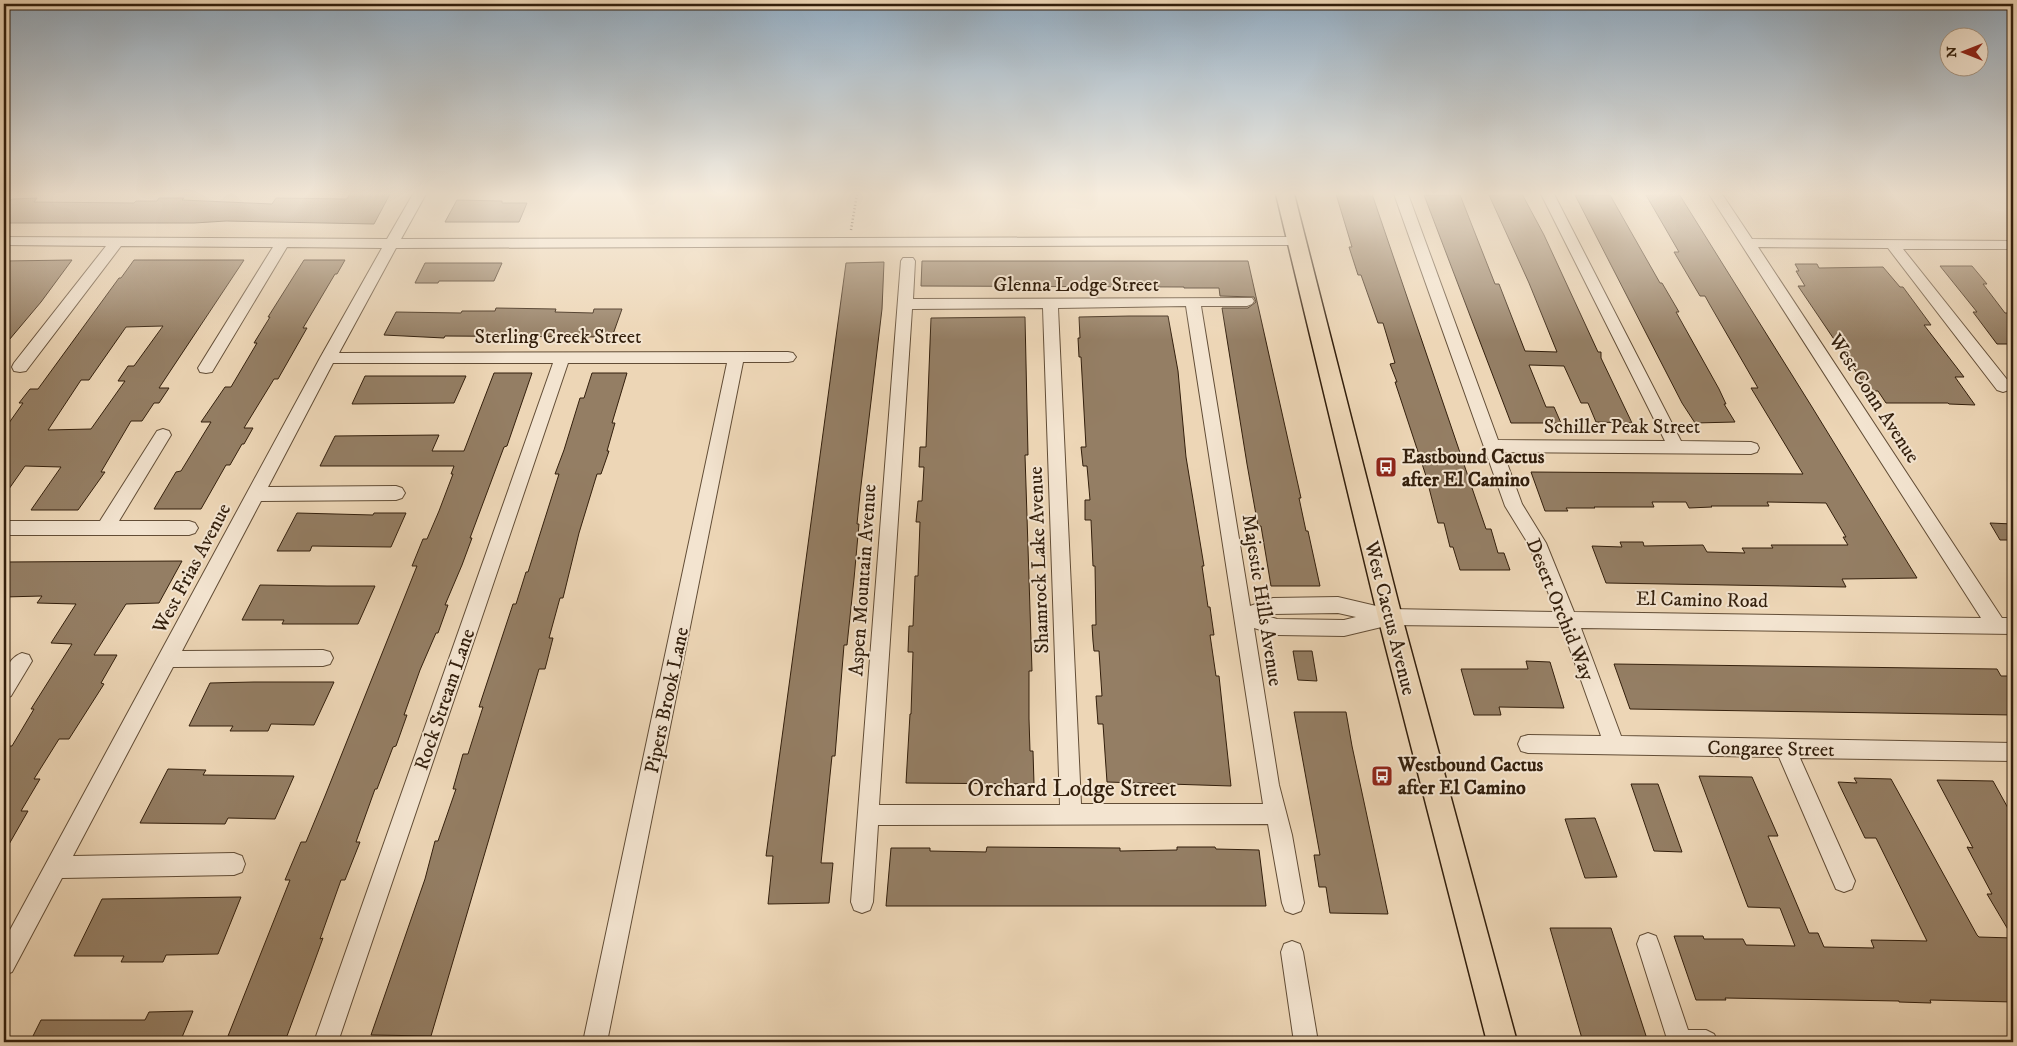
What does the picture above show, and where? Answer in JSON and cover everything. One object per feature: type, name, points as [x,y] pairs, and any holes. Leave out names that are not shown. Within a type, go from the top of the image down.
[{"type":"main road","name":"West Cactus Avenue","points":[[1297,243],[1390,617],[1502,1042]]},
{"type":"street","points":[[20,367],[116,243]]},
{"type":"street","points":[[251,243],[891,243]]},
{"type":"street","points":[[206,368],[282,243]]},
{"type":"street","name":"West Frias Avenue","points":[[4,964],[328,358],[392,243]]},
{"type":"street","name":"Desert Orchid Way","points":[[1419,243],[1514,506],[1537,542],[1568,619],[1614,745]]},
{"type":"street","points":[[1573,243],[1676,447]]},
{"type":"street","points":[[1750,243],[2013,245]]},
{"type":"street","name":"West Conn Avenue","points":[[1750,243],[2005,626]]},
{"type":"street","points":[[1892,244],[2003,386]]},
{"type":"street","name":"Aspen Mountain Avenue","points":[[862,902],[908,261]]},
{"type":"street","name":"Majestic Hills Avenue","points":[[1193,302],[1269,785],[1293,903]]},
{"type":"street","name":"Glenna Lodge Street","points":[[905,304],[1050,305],[1247,302]]},
{"type":"street","name":"Shamrock Lake Avenue","points":[[1050,305],[1071,814]]},
{"type":"street","name":"Rock Stream Lane","points":[[326,1042],[563,356]]},
{"type":"street","name":"Pipers Brook Lane","points":[[595,1042],[736,357]]},
{"type":"street","name":"Sterling Creek Street","points":[[328,358],[788,357]]},
{"type":"street","points":[[105,528],[164,435]]},
{"type":"street","name":"Schiller Peak Street","points":[[1492,446],[1751,448]]},
{"type":"street","points":[[255,494],[396,493]]},
{"type":"street","points":[[4,528],[189,528]]},
{"type":"street","points":[[1295,605],[1300,627]]},
{"type":"street","name":"El Camino Road","points":[[1244,617],[1273,606],[1338,605],[1390,617],[2005,626]]},
{"type":"street","name":"El Camino Road","points":[[1244,617],[1277,627],[1344,628],[1390,617]]},
{"type":"street","points":[[167,659],[323,658]]},
{"type":"street","points":[[4,690],[22,660]]},
{"type":"street","name":"Congaree Street","points":[[1528,744],[2013,752]]},
{"type":"street","points":[[1785,748],[1844,881]]},
{"type":"street","name":"Orchard Lodge Street","points":[[868,815],[1276,814]]},
{"type":"street","points":[[56,867],[234,864]]},
{"type":"street","points":[[1648,944],[1680,1042],[1706,1042]]},
{"type":"street","points":[[1292,952],[1306,1042]]},
{"type":"building","points":[[1351,243],[1389,243],[1486,529],[1491,529],[1498,553],[1504,553],[1510,570],[1460,570],[1453,547],[1450,547],[1444,523],[1438,523],[1426,476],[1390,364],[1395,363],[1383,323],[1378,323],[1361,275],[1358,275],[1349,247],[1352,247]]},
{"type":"building","points":[[1442,243],[1479,243],[1495,284],[1499,284],[1525,351],[1557,352],[1511,243],[1548,243],[1598,352],[1601,352],[1601,358],[1632,423],[1596,422],[1588,403],[1581,403],[1564,366],[1529,365],[1546,407],[1554,407],[1561,423],[1511,423]]},
{"type":"building","points":[[1600,243],[1637,243],[1679,312],[1676,312],[1735,422],[1695,423],[1682,403]]},
{"type":"building","points":[[1674,243],[1709,243],[1917,578],[1842,579],[1846,587],[1606,583],[1592,546],[1622,547],[1620,542],[1643,542],[1644,546],[1703,545],[1707,552],[1745,553],[1742,548],[1773,548],[1771,545],[1848,545],[1843,537],[1846,537],[1826,503],[1767,502],[1769,506],[1689,508],[1686,502],[1652,502],[1654,507],[1566,508],[1568,511],[1545,511],[1531,472],[1803,474],[1751,388],[1758,388],[1705,296],[1700,296],[1674,252],[1679,252]]},
{"type":"building","points":[[72,260],[41,302],[4,346],[4,261]]},
{"type":"building","points":[[134,260],[244,260],[159,388],[169,388],[159,403],[154,403],[142,421],[131,421],[101,472],[105,472],[78,510],[31,510],[61,467],[25,466],[4,496],[4,430],[23,403],[19,403],[30,389],[38,389],[119,278],[121,278]],"holes":[[[163,326],[134,366],[128,366],[118,381],[125,381],[91,429],[48,430],[81,380],[89,380],[126,327]]]},
{"type":"building","points":[[304,260],[345,260],[303,328],[307,328],[278,379],[274,379],[244,428],[253,428],[244,444],[242,444],[230,465],[226,465],[201,509],[154,509],[176,472],[181,471],[211,422],[201,422],[225,387],[231,387],[257,343],[254,343],[270,317],[268,317]]},
{"type":"building","points":[[922,261],[1248,261],[1301,498],[1299,498],[1306,531],[1308,531],[1320,586],[1271,586],[1261,526],[1258,526],[1247,464],[1222,308],[1248,308],[1256,302],[1254,297],[1220,296],[1219,288],[921,286]]},
{"type":"building","points":[[884,262],[882,309],[860,494],[854,579],[847,645],[844,645],[835,756],[832,756],[821,863],[833,863],[829,903],[768,904],[773,856],[766,856],[846,263]]},
{"type":"building","points":[[425,263],[502,263],[494,281],[415,283]]},
{"type":"building","points":[[1795,264],[1817,264],[1819,268],[1883,267],[1900,287],[1903,287],[1931,325],[1924,325],[1964,377],[1955,377],[1975,405],[1886,403],[1878,391],[1869,391],[1798,286],[1805,286],[1796,271],[1799,271]]},
{"type":"building","points":[[1940,266],[1972,266],[1987,284],[1983,284],[2005,313],[2008,313],[2013,319],[2013,344],[1997,344],[1973,312],[1977,312]]},
{"type":"building","points":[[496,308],[556,309],[555,312],[593,313],[594,309],[622,309],[612,337],[445,336],[444,338],[384,335],[396,312],[461,313],[462,311],[495,311]]},
{"type":"building","points":[[1168,316],[1178,371],[1186,457],[1204,566],[1202,566],[1208,607],[1210,607],[1214,635],[1210,635],[1216,676],[1219,676],[1231,786],[1107,782],[1103,724],[1098,724],[1096,696],[1102,696],[1099,651],[1094,651],[1093,641],[1092,625],[1096,625],[1095,566],[1093,566],[1091,520],[1085,520],[1085,500],[1090,500],[1087,466],[1083,466],[1081,447],[1086,447],[1081,357],[1079,357],[1078,338],[1080,338],[1079,317]]},
{"type":"building","points":[[1025,317],[1028,455],[1025,455],[1032,671],[1029,671],[1029,719],[1030,751],[1033,751],[1034,784],[906,783],[913,652],[908,652],[909,626],[913,626],[915,576],[918,576],[920,522],[916,522],[918,501],[922,501],[924,467],[919,467],[920,447],[926,447],[931,318]]},
{"type":"building","points":[[494,373],[532,373],[507,446],[504,447],[470,538],[472,538],[462,565],[445,605],[448,605],[438,633],[436,633],[420,670],[404,715],[407,715],[396,746],[393,747],[377,789],[375,789],[356,842],[360,842],[345,880],[341,880],[320,939],[323,938],[287,1036],[228,1036],[290,880],[285,880],[301,842],[306,842],[325,796],[417,566],[412,566],[423,539],[427,539],[439,511],[453,474],[451,474],[454,466],[320,466],[335,436],[439,435],[432,451],[464,451]]},
{"type":"building","points":[[592,373],[627,373],[612,423],[615,423],[607,451],[609,451],[601,474],[597,474],[579,533],[563,598],[560,598],[549,638],[553,638],[545,669],[539,669],[431,1036],[371,1035],[425,879],[435,841],[438,841],[456,789],[453,789],[463,754],[468,754],[483,707],[479,707],[513,604],[516,604],[526,572],[528,572],[559,474],[555,474],[580,398],[584,398]]},
{"type":"building","points":[[365,376],[466,376],[454,403],[352,404]]},
{"type":"building","points":[[297,513],[373,515],[374,513],[406,513],[391,547],[312,546],[310,551],[277,551]]},
{"type":"building","points":[[1990,523],[2013,524],[2013,540],[2000,540]]},
{"type":"building","points":[[182,561],[159,603],[126,604],[94,655],[117,655],[101,683],[104,684],[69,739],[59,739],[34,779],[40,779],[21,811],[28,811],[4,853],[4,756],[10,746],[12,746],[34,709],[31,709],[72,644],[51,643],[76,604],[37,603],[42,596],[4,597],[4,562]]},
{"type":"building","points":[[260,585],[375,586],[358,624],[282,624],[284,620],[242,620]]},
{"type":"building","points":[[1293,651],[1312,651],[1317,681],[1298,680]]},
{"type":"building","points":[[1526,661],[1550,662],[1564,708],[1499,707],[1501,715],[1474,715],[1461,669],[1528,669]]},
{"type":"building","points":[[1614,664],[1997,669],[2001,676],[2013,676],[2013,715],[1630,709]]},
{"type":"building","points":[[334,682],[314,725],[271,724],[268,731],[230,731],[233,726],[189,726],[210,683]]},
{"type":"building","points":[[1294,712],[1346,712],[1388,914],[1330,913],[1326,887],[1319,887],[1314,855],[1320,855]]},
{"type":"building","points":[[168,769],[206,770],[203,775],[294,776],[275,819],[228,818],[225,824],[140,823]]},
{"type":"building","points":[[1699,776],[1752,777],[1778,836],[1768,836],[1809,933],[1818,933],[1824,947],[1874,948],[1871,940],[1927,941],[1876,838],[1865,838],[1838,782],[1857,783],[1854,778],[1891,779],[1977,935],[1979,937],[2013,938],[2013,1002],[1930,1000],[1931,1003],[1725,998],[1726,1000],[1696,1000],[1674,936],[1703,936],[1704,939],[1743,939],[1746,945],[1795,946],[1780,908],[1748,907]]},
{"type":"building","points":[[1937,780],[1993,781],[2013,817],[2013,938],[1987,894],[1992,894],[1967,847],[1973,848]]},
{"type":"building","points":[[1631,784],[1658,784],[1682,852],[1654,851]]},
{"type":"building","points":[[1595,818],[1617,877],[1585,878],[1565,819]]},
{"type":"building","points":[[987,847],[1120,848],[1120,851],[1177,850],[1177,847],[1259,850],[1266,906],[886,906],[891,848],[930,848],[930,851],[986,852]]},
{"type":"building","points":[[241,897],[218,954],[166,955],[163,962],[121,962],[124,956],[74,956],[102,899]]},
{"type":"building","points":[[1550,928],[1611,928],[1648,1042],[1583,1042]]},
{"type":"building","points":[[193,1011],[180,1042],[30,1042],[41,1020],[145,1020],[149,1012]]},
{"type":"place","name":"Eastbound Cactus after El Camino","points":[[1386,467]]},
{"type":"place","name":"Westbound Cactus after El Camino","points":[[1382,776]]}]
